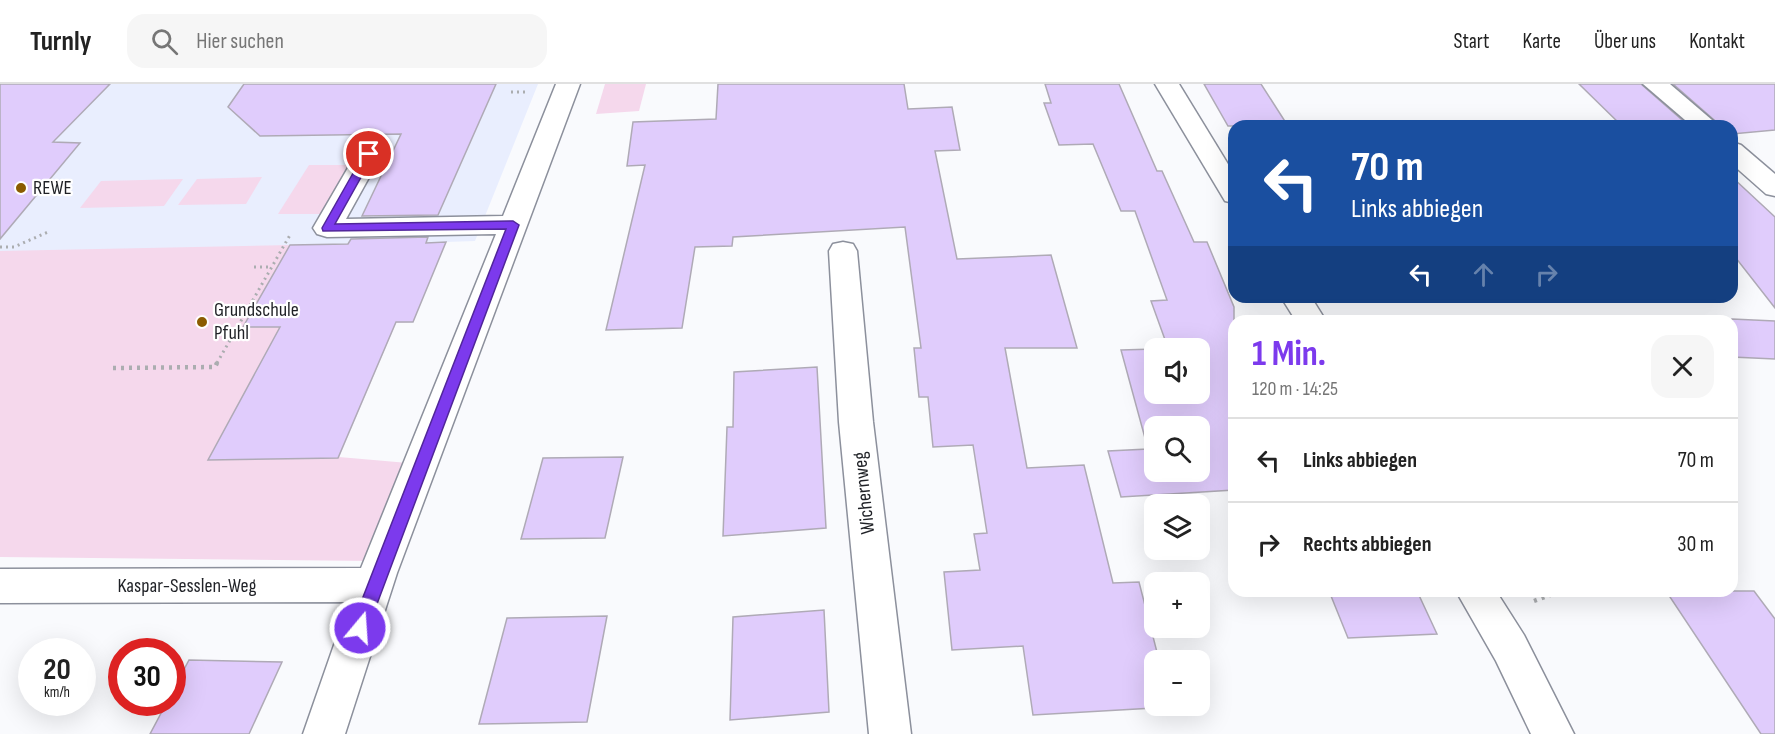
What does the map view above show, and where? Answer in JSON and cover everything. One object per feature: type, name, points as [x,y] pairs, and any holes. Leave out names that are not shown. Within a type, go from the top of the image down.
[{"type":"street","points":[[324,734],[374,585],[568,84]]},
{"type":"street","points":[[1167,84],[1228,185]]},
{"type":"street","points":[[1655,84],[1700,120]]},
{"type":"street","points":[[369,154],[327,228],[513,225]]},
{"type":"street","points":[[1738,155],[1775,188]]},
{"type":"street","name":"Wichernweg","points":[[843,251],[856,422],[890,734]]},
{"type":"street","name":"Kaspar-Sesslen-Weg","points":[[0,586],[374,585]]},
{"type":"street","points":[[1479,597],[1510,648],[1553,734]]},
{"type":"path","points":[[511,92],[518,92]]},
{"type":"path","points":[[0,247],[14,247],[48,232]]},
{"type":"path","points":[[113,368],[215,367],[285,244]]},
{"type":"path","points":[[254,267],[272,267]]},
{"type":"shaded area","name":"Grundschule Pfuhl","points":[[0,84],[538,84],[475,241],[446,242],[413,322],[396,323],[339,458],[0,557]]},
{"type":"shaded area","points":[[605,84],[646,84],[639,111],[596,114]]},
{"type":"shaded area","points":[[309,165],[352,165],[323,214],[278,214]]},
{"type":"shaded area","points":[[262,177],[246,204],[178,205],[197,179]]},
{"type":"shaded area","points":[[183,179],[164,206],[80,208],[101,181]]},
{"type":"shaded area","name":"Grundschule Pfuhl","points":[[446,242],[413,322],[396,323],[339,457],[408,463],[371,561],[0,557],[0,251]]},
{"type":"building","name":"REWE","points":[[0,84],[110,84],[53,142],[80,143],[0,239]]},
{"type":"building","points":[[244,84],[496,84],[438,215],[362,216],[401,134],[260,136],[228,107]]},
{"type":"building","points":[[718,84],[904,84],[908,109],[952,107],[960,150],[935,151],[957,259],[1051,255],[1077,348],[1005,348],[1027,468],[1084,465],[1113,583],[1139,582],[1144,602],[1144,638],[1153,638],[1156,650],[1144,650],[1144,709],[1033,715],[1023,646],[952,650],[944,572],[980,570],[974,534],[987,533],[973,445],[933,447],[928,397],[919,397],[914,348],[921,348],[905,227],[733,237],[732,246],[695,247],[682,328],[606,330],[645,165],[627,166],[633,122],[716,119]]},
{"type":"building","points":[[1045,84],[1119,84],[1157,171],[1162,171],[1194,242],[1207,242],[1228,293],[1228,303],[1232,303],[1234,307],[1234,315],[1228,315],[1228,490],[1121,497],[1108,451],[1144,449],[1144,482],[1210,482],[1210,416],[1144,416],[1144,434],[1121,350],[1144,349],[1144,404],[1210,404],[1210,338],[1164,338],[1151,301],[1167,300],[1135,211],[1121,211],[1093,144],[1059,145],[1044,103],[1051,103]]},
{"type":"building","points":[[1204,84],[1261,84],[1284,120],[1228,120],[1228,126]]},
{"type":"building","points":[[1579,84],[1641,84],[1682,120],[1616,120]]},
{"type":"building","points":[[1673,84],[1775,84],[1775,130],[1738,133],[1738,120],[1714,120]]},
{"type":"building","points":[[1738,183],[1775,217],[1775,308],[1738,261]]},
{"type":"building","points":[[428,237],[426,243],[446,242],[413,322],[396,322],[338,458],[208,460],[280,327],[243,327],[290,245],[348,244],[351,239]]},
{"type":"building","points":[[1738,319],[1775,321],[1775,359],[1738,357]]},
{"type":"building","points":[[817,367],[826,528],[723,536],[727,427],[733,427],[734,372]]},
{"type":"building","points":[[623,457],[605,538],[521,539],[543,458]]},
{"type":"building","points":[[1738,591],[1754,591],[1775,619],[1775,734],[1761,734],[1670,597],[1738,597]]},
{"type":"building","points":[[1331,597],[1420,597],[1437,634],[1348,638]]},
{"type":"building","points":[[824,610],[829,712],[730,720],[733,617]]},
{"type":"building","points":[[607,616],[587,722],[479,724],[507,618]]},
{"type":"building","points":[[189,660],[282,662],[249,734],[150,734],[160,716],[186,716],[186,666]]},
{"type":"place","name":"REWE","points":[[21,188]]},
{"type":"place","name":"Grundschule Pfuhl","points":[[202,322]]},
{"type":"route","points":[[360,628],[378,573],[513,225],[327,228],[369,154]]}]
